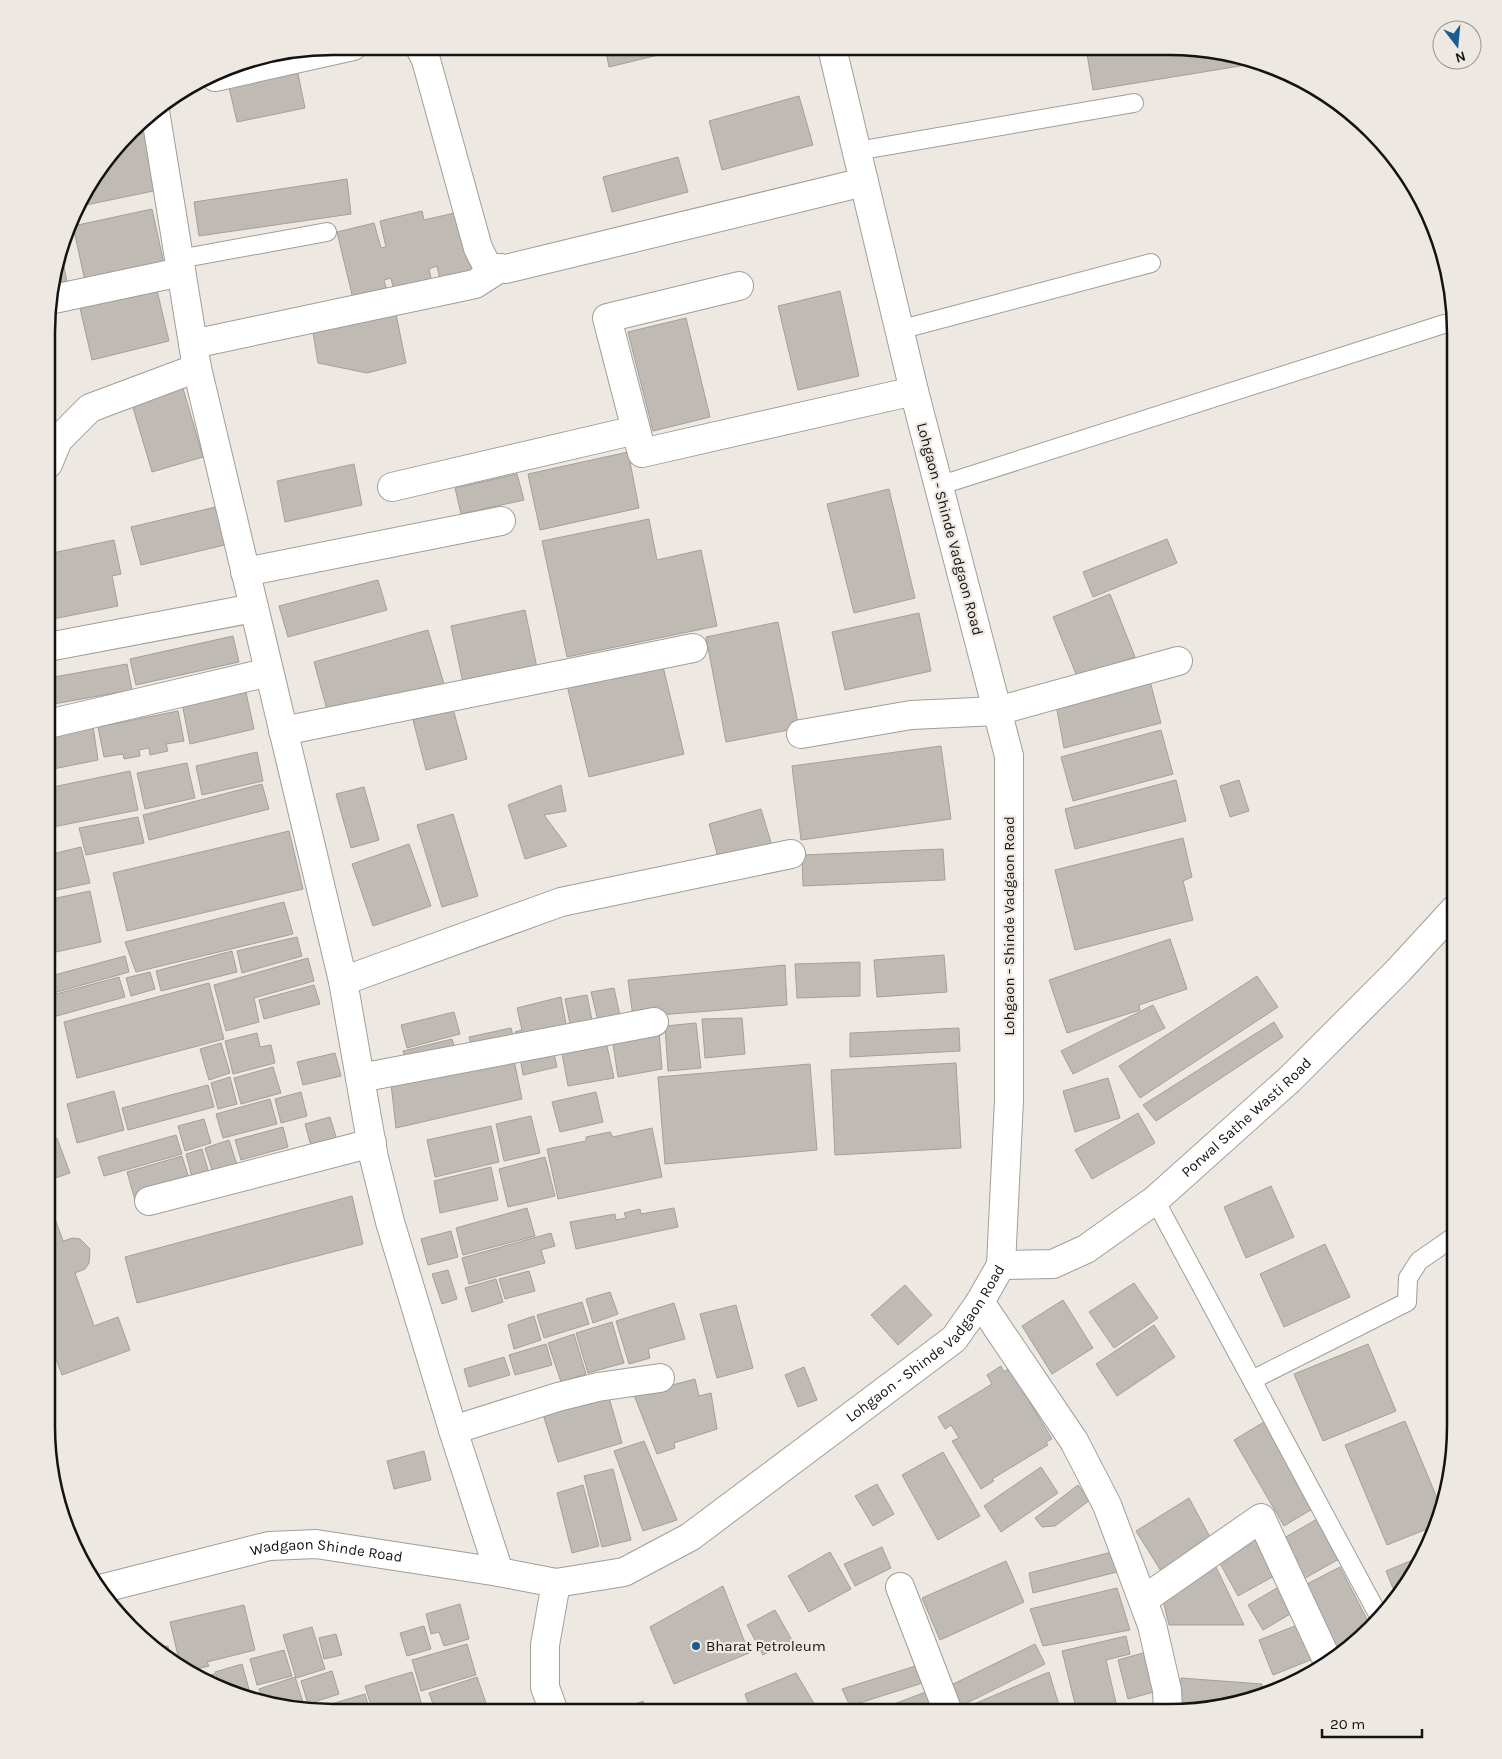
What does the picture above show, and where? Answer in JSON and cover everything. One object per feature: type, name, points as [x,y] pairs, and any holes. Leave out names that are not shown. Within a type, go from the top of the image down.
[{"type":"street","points":[[423,55],[478,248],[488,268],[506,269],[864,182]]},
{"type":"street","name":"Lohgaon - Shinde Vadgaon Road","points":[[556,1583],[624,1572],[690,1537],[954,1340],[980,1302],[1001,1265],[1009,1100],[1009,756],[938,486],[834,55]]},
{"type":"street","points":[[241,71],[305,57]]},
{"type":"street","points":[[156,119],[195,356],[343,981],[372,1143],[390,1222],[453,1430],[499,1572]]},
{"type":"street","points":[[57,298],[180,266]]},
{"type":"street","points":[[55,447],[58,440],[90,408],[195,356],[475,284],[500,268]]},
{"type":"street","points":[[739,286],[607,318],[642,453],[914,390]]},
{"type":"street","points":[[392,487],[636,430]]},
{"type":"street","points":[[245,572],[501,522]]},
{"type":"street","points":[[55,646],[254,608]]},
{"type":"street","points":[[283,731],[693,648]]},
{"type":"street","points":[[801,734],[911,714],[997,711],[1178,661]]},
{"type":"street","points":[[55,722],[269,672]]},
{"type":"street","points":[[343,981],[561,902],[790,854]]},
{"type":"street","name":"Porwal Sathe Wasti Road","points":[[1001,1265],[1053,1264],[1086,1249],[1155,1200],[1290,1079],[1398,971],[1447,918]]},
{"type":"street","points":[[360,1078],[654,1022]]},
{"type":"street","points":[[149,1202],[372,1143]]},
{"type":"street","points":[[980,1302],[1074,1441],[1107,1505],[1152,1625],[1167,1690],[1168,1704]]},
{"type":"street","points":[[453,1430],[558,1397],[598,1387],[660,1378]]},
{"type":"street","points":[[1143,1600],[1261,1518],[1325,1656]]},
{"type":"street","name":"Wadgaon Shinde Road","points":[[107,1587],[269,1546],[316,1544],[499,1572],[556,1583]]},
{"type":"street","points":[[551,1704],[545,1687],[545,1645],[556,1583]]},
{"type":"street","points":[[900,1587],[945,1704]]},
{"type":"lane","points":[[856,151],[1134,103]]},
{"type":"lane","points":[[180,266],[327,232]]},
{"type":"lane","points":[[899,330],[1151,263]]},
{"type":"lane","points":[[938,486],[1444,324]]},
{"type":"lane","points":[[1155,1200],[1376,1611]]},
{"type":"lane","points":[[1252,1380],[1407,1302],[1408,1278],[1419,1261],[1447,1242]]},
{"type":"building","points":[[607,55],[658,55],[609,67]]},
{"type":"building","points":[[1087,55],[1205,57],[1245,65],[1093,90]]},
{"type":"building","points":[[297,69],[305,108],[237,122],[228,83]]},
{"type":"building","points":[[799,96],[813,145],[722,170],[709,121]]},
{"type":"building","points":[[150,132],[163,189],[87,205],[113,164],[140,134]]},
{"type":"building","points":[[678,157],[688,192],[612,212],[603,177]]},
{"type":"building","points":[[347,179],[351,214],[199,236],[194,202]]},
{"type":"building","points":[[152,209],[164,264],[85,281],[74,232],[77,225]]},
{"type":"building","points":[[422,211],[424,220],[463,211],[479,275],[441,285],[437,266],[429,269],[432,283],[394,292],[391,278],[384,280],[388,294],[354,303],[337,232],[374,223],[381,248],[386,247],[380,221]]},
{"type":"building","points":[[63,264],[68,287],[58,289]]},
{"type":"building","points":[[156,286],[169,341],[92,360],[79,304]]},
{"type":"building","points":[[840,291],[859,376],[798,390],[778,306]]},
{"type":"building","points":[[394,304],[406,363],[367,373],[318,363],[311,320]]},
{"type":"building","points":[[686,318],[710,417],[653,431],[628,332]]},
{"type":"building","points":[[182,385],[203,457],[152,472],[131,401]]},
{"type":"building","points":[[628,452],[639,508],[540,530],[528,474]]},
{"type":"building","points":[[354,464],[362,505],[285,522],[277,481]]},
{"type":"building","points":[[517,474],[524,500],[461,514],[455,488]]},
{"type":"building","points":[[889,489],[915,598],[854,613],[827,504]]},
{"type":"building","points":[[224,505],[233,543],[141,565],[131,527]]},
{"type":"building","points":[[649,519],[657,560],[701,550],[717,626],[567,657],[542,541]]},
{"type":"building","points":[[1167,539],[1177,563],[1093,597],[1083,572]]},
{"type":"building","points":[[114,540],[121,574],[112,576],[118,606],[55,619],[55,553]]},
{"type":"building","points":[[378,580],[387,610],[288,637],[279,606]]},
{"type":"building","points":[[1110,594],[1135,657],[1078,679],[1053,617]]},
{"type":"building","points":[[525,610],[537,668],[463,683],[451,626]]},
{"type":"building","points":[[919,613],[931,671],[845,690],[832,632]]},
{"type":"building","points":[[778,622],[799,728],[726,742],[706,637]]},
{"type":"building","points":[[428,630],[444,684],[329,717],[314,662]]},
{"type":"building","points":[[233,636],[239,662],[136,685],[130,659]]},
{"type":"building","points":[[661,658],[684,754],[589,777],[566,681]]},
{"type":"building","points":[[127,664],[132,690],[55,704],[55,677]]},
{"type":"building","points":[[1150,681],[1161,723],[1064,748],[1056,705]]},
{"type":"building","points":[[245,688],[254,729],[190,744],[182,703]]},
{"type":"building","points":[[453,709],[467,759],[426,770],[413,720]]},
{"type":"building","points":[[178,711],[184,741],[166,744],[168,751],[150,755],[149,748],[139,750],[140,756],[124,759],[123,754],[104,757],[98,727]]},
{"type":"building","points":[[93,726],[98,760],[55,769],[55,732]]},
{"type":"building","points":[[1161,730],[1173,774],[1073,801],[1061,757]]},
{"type":"building","points":[[941,746],[951,819],[801,840],[792,766]]},
{"type":"building","points":[[257,752],[263,781],[202,795],[196,766]]},
{"type":"building","points":[[187,763],[195,798],[145,809],[137,773]]},
{"type":"building","points":[[130,771],[138,810],[55,827],[55,787]]},
{"type":"building","points":[[1176,780],[1186,821],[1075,849],[1065,809]]},
{"type":"building","points":[[1239,780],[1249,811],[1230,817],[1220,786]]},
{"type":"building","points":[[262,784],[269,809],[149,840],[143,815]]},
{"type":"building","points":[[561,785],[566,811],[544,815],[567,846],[525,859],[508,805]]},
{"type":"building","points":[[364,787],[379,840],[351,848],[336,794]]},
{"type":"building","points":[[761,809],[772,846],[719,861],[709,824]]},
{"type":"building","points":[[453,814],[478,896],[442,907],[417,825]]},
{"type":"building","points":[[138,817],[144,843],[86,855],[79,828]]},
{"type":"building","points":[[289,831],[303,889],[127,931],[113,873]]},
{"type":"building","points":[[1183,838],[1192,877],[1183,881],[1193,920],[1075,950],[1055,870]]},
{"type":"building","points":[[409,844],[431,906],[373,926],[352,864]]},
{"type":"building","points":[[81,847],[90,883],[55,890],[55,853]]},
{"type":"building","points":[[943,849],[945,880],[803,886],[802,855]]},
{"type":"building","points":[[90,891],[101,942],[55,952],[55,898]]},
{"type":"building","points":[[284,902],[293,934],[136,972],[125,942]]},
{"type":"building","points":[[297,937],[302,956],[242,973],[237,951]]},
{"type":"building","points":[[1170,939],[1187,989],[1139,1005],[1140,1010],[1067,1033],[1049,980]]},
{"type":"building","points":[[232,951],[237,972],[161,991],[156,971]]},
{"type":"building","points":[[944,955],[947,992],[877,997],[874,960]]},
{"type":"building","points":[[125,956],[129,972],[55,993],[55,975]]},
{"type":"building","points":[[308,958],[314,981],[254,998],[259,1022],[226,1031],[214,985]]},
{"type":"building","points":[[860,962],[860,996],[797,998],[795,964]]},
{"type":"building","points":[[785,965],[787,1005],[633,1017],[628,980]]},
{"type":"building","points":[[150,972],[155,989],[131,996],[126,978]]},
{"type":"building","points":[[1257,976],[1278,1007],[1140,1098],[1119,1066]]},
{"type":"building","points":[[119,977],[125,997],[55,1016],[55,994]]},
{"type":"building","points":[[209,983],[224,1039],[77,1078],[64,1022]]},
{"type":"building","points":[[314,985],[320,1004],[264,1019],[259,1000]]},
{"type":"building","points":[[614,988],[622,1025],[600,1029],[591,992]]},
{"type":"building","points":[[587,995],[594,1030],[572,1034],[565,999]]},
{"type":"building","points":[[561,997],[568,1035],[518,1045],[515,1032],[522,1030],[517,1008]]},
{"type":"building","points":[[1153,1005],[1165,1028],[1073,1074],[1061,1051]]},
{"type":"building","points":[[454,1012],[460,1034],[407,1048],[401,1025]]},
{"type":"building","points":[[742,1018],[745,1054],[705,1058],[702,1019]]},
{"type":"building","points":[[1274,1022],[1283,1037],[1156,1121],[1143,1105]]},
{"type":"building","points":[[696,1023],[701,1068],[668,1071],[665,1026]]},
{"type":"building","points":[[511,1028],[515,1044],[473,1053],[469,1037]]},
{"type":"building","points":[[959,1028],[960,1051],[850,1057],[850,1033]]},
{"type":"building","points":[[659,1031],[662,1069],[618,1077],[612,1037]]},
{"type":"building","points":[[257,1033],[260,1047],[271,1045],[275,1063],[233,1074],[225,1041]]},
{"type":"building","points":[[605,1037],[614,1078],[568,1086],[561,1048]]},
{"type":"building","points":[[452,1039],[457,1055],[407,1067],[403,1051]]},
{"type":"building","points":[[221,1043],[230,1073],[209,1080],[200,1049]]},
{"type":"building","points":[[553,1049],[557,1067],[523,1075],[520,1057]]},
{"type":"building","points":[[335,1053],[341,1076],[303,1085],[297,1062]]},
{"type":"building","points":[[513,1055],[522,1099],[396,1128],[391,1084],[407,1079],[409,1083],[420,1081],[419,1077]]},
{"type":"building","points":[[956,1063],[961,1148],[835,1155],[831,1070]]},
{"type":"building","points":[[810,1064],[817,1150],[665,1164],[658,1077]]},
{"type":"building","points":[[273,1067],[281,1093],[241,1104],[234,1078]]},
{"type":"building","points":[[230,1077],[237,1104],[218,1109],[211,1083]]},
{"type":"building","points":[[1108,1078],[1120,1118],[1075,1132],[1063,1091]]},
{"type":"building","points":[[208,1085],[214,1107],[128,1130],[122,1108]]},
{"type":"building","points":[[114,1091],[124,1130],[77,1143],[67,1104]]},
{"type":"building","points":[[301,1092],[307,1116],[281,1123],[275,1099]]},
{"type":"building","points":[[596,1092],[603,1122],[560,1132],[552,1102]]},
{"type":"building","points":[[270,1099],[277,1124],[223,1138],[216,1114]]},
{"type":"building","points":[[1138,1113],[1155,1143],[1092,1179],[1075,1150]]},
{"type":"building","points":[[531,1116],[540,1153],[504,1161],[496,1124]]},
{"type":"building","points":[[330,1117],[337,1140],[311,1146],[305,1124]]},
{"type":"building","points":[[204,1119],[211,1143],[185,1151],[178,1126]]},
{"type":"building","points":[[491,1126],[499,1162],[435,1177],[427,1140]]},
{"type":"building","points":[[283,1127],[288,1147],[241,1160],[235,1140]]},
{"type":"building","points":[[652,1128],[662,1177],[558,1199],[547,1149],[586,1141],[586,1137],[610,1132],[613,1137]]},
{"type":"building","points":[[176,1135],[182,1154],[104,1176],[98,1157]]},
{"type":"building","points":[[57,1138],[70,1173],[55,1178],[55,1139]]},
{"type":"building","points":[[229,1140],[238,1168],[214,1176],[205,1148]]},
{"type":"building","points":[[202,1149],[210,1177],[193,1181],[186,1154]]},
{"type":"building","points":[[182,1156],[191,1185],[135,1200],[127,1172]]},
{"type":"building","points":[[545,1157],[555,1196],[508,1207],[499,1169]]},
{"type":"building","points":[[491,1167],[498,1200],[440,1213],[434,1181]]},
{"type":"building","points":[[1271,1186],[1294,1237],[1246,1258],[1224,1207]]},
{"type":"building","points":[[352,1196],[363,1244],[137,1303],[125,1257]]},
{"type":"building","points":[[527,1208],[535,1236],[463,1255],[456,1228]]},
{"type":"building","points":[[674,1208],[678,1227],[576,1249],[570,1222],[615,1214],[616,1220],[626,1218],[624,1213],[640,1209],[641,1214]]},
{"type":"building","points":[[55,1218],[63,1241],[73,1238],[80,1239],[90,1249],[89,1263],[85,1269],[75,1273],[94,1326],[118,1317],[130,1350],[62,1375],[55,1356]]},
{"type":"building","points":[[451,1231],[458,1257],[428,1265],[421,1239]]},
{"type":"building","points":[[551,1233],[555,1246],[541,1250],[545,1263],[469,1284],[462,1258]]},
{"type":"building","points":[[1325,1244],[1350,1297],[1284,1327],[1260,1274]]},
{"type":"building","points":[[448,1270],[457,1299],[442,1304],[432,1274]]},
{"type":"building","points":[[529,1271],[535,1291],[505,1299],[499,1279]]},
{"type":"building","points":[[496,1279],[503,1302],[472,1312],[465,1288]]},
{"type":"building","points":[[1134,1283],[1158,1318],[1114,1348],[1089,1312]]},
{"type":"building","points":[[905,1285],[932,1315],[898,1345],[871,1315]]},
{"type":"building","points":[[610,1292],[618,1314],[593,1323],[586,1299]]},
{"type":"building","points":[[1063,1300],[1093,1348],[1052,1374],[1022,1326]]},
{"type":"building","points":[[582,1302],[589,1324],[544,1338],[537,1315]]},
{"type":"building","points":[[674,1303],[685,1339],[648,1349],[650,1358],[629,1364],[616,1321]]},
{"type":"building","points":[[736,1305],[753,1368],[717,1378],[700,1314]]},
{"type":"building","points":[[534,1316],[541,1340],[514,1349],[508,1325]]},
{"type":"building","points":[[612,1322],[624,1363],[588,1373],[576,1333]]},
{"type":"building","points":[[1154,1325],[1175,1357],[1117,1396],[1096,1364]]},
{"type":"building","points":[[574,1334],[586,1374],[561,1382],[548,1343]]},
{"type":"building","points":[[546,1344],[552,1365],[515,1375],[509,1355]]},
{"type":"building","points":[[1368,1344],[1396,1411],[1323,1441],[1294,1374]]},
{"type":"building","points":[[504,1357],[510,1375],[469,1387],[464,1369]]},
{"type":"building","points":[[1001,1366],[1004,1372],[1009,1368],[1052,1439],[1046,1442],[1048,1445],[992,1479],[994,1481],[981,1489],[952,1441],[959,1438],[951,1425],[945,1429],[938,1417],[992,1384],[987,1375]]},
{"type":"building","points":[[804,1367],[817,1400],[798,1407],[785,1375]]},
{"type":"building","points":[[695,1379],[699,1396],[711,1393],[717,1429],[674,1443],[675,1448],[657,1454],[634,1395]]},
{"type":"building","points":[[608,1394],[622,1443],[558,1462],[542,1411]]},
{"type":"building","points":[[1405,1421],[1438,1499],[1427,1529],[1387,1545],[1345,1445]]},
{"type":"building","points":[[1264,1422],[1314,1508],[1284,1526],[1234,1440]]},
{"type":"building","points":[[644,1441],[677,1520],[643,1531],[614,1451]]},
{"type":"building","points":[[424,1451],[431,1480],[394,1489],[387,1461]]},
{"type":"building","points":[[943,1452],[980,1516],[938,1540],[902,1475]]},
{"type":"building","points":[[1041,1467],[1058,1493],[1001,1532],[984,1506]]},
{"type":"building","points":[[613,1469],[631,1540],[602,1547],[584,1476]]},
{"type":"building","points":[[877,1484],[894,1514],[873,1526],[855,1496]]},
{"type":"building","points":[[583,1485],[599,1546],[572,1553],[557,1493]]},
{"type":"building","points":[[1078,1485],[1090,1500],[1055,1526],[1042,1527],[1035,1518]]},
{"type":"building","points":[[1189,1498],[1210,1537],[1161,1571],[1136,1531]]},
{"type":"building","points":[[1317,1519],[1339,1559],[1300,1581],[1279,1541]]},
{"type":"building","points":[[1254,1534],[1276,1575],[1238,1596],[1216,1556]]},
{"type":"building","points":[[882,1547],[891,1568],[855,1586],[844,1564]]},
{"type":"building","points":[[830,1552],[851,1589],[809,1612],[788,1576]]},
{"type":"building","points":[[1112,1552],[1117,1572],[1033,1593],[1029,1573]]},
{"type":"building","points":[[1413,1560],[1393,1589],[1386,1571]]},
{"type":"building","points":[[1006,1561],[1024,1602],[940,1640],[922,1598]]},
{"type":"building","points":[[1215,1565],[1244,1625],[1169,1625],[1162,1596]]},
{"type":"building","points":[[1340,1567],[1367,1620],[1335,1648],[1303,1586]]},
{"type":"building","points":[[1282,1585],[1297,1610],[1263,1630],[1248,1605]]},
{"type":"building","points":[[723,1586],[749,1653],[674,1684],[650,1627]]},
{"type":"building","points":[[1117,1588],[1130,1630],[1043,1646],[1030,1609]]},
{"type":"building","points":[[460,1604],[469,1639],[444,1646],[439,1632],[431,1634],[426,1614]]},
{"type":"building","points":[[244,1605],[255,1650],[207,1662],[209,1666],[197,1669],[178,1656],[170,1622]]},
{"type":"building","points":[[775,1610],[792,1640],[763,1655],[747,1625]]},
{"type":"building","points":[[1300,1624],[1313,1659],[1273,1675],[1259,1640]]},
{"type":"building","points":[[424,1626],[431,1649],[407,1656],[400,1633]]},
{"type":"building","points":[[312,1627],[325,1669],[296,1678],[283,1635]]},
{"type":"building","points":[[336,1634],[342,1655],[324,1659],[319,1638]]},
{"type":"building","points":[[1126,1636],[1130,1654],[1106,1660],[1116,1704],[1075,1704],[1062,1651]]},
{"type":"building","points":[[467,1644],[476,1675],[421,1691],[412,1660]]},
{"type":"building","points":[[1035,1644],[1045,1664],[965,1704],[953,1704],[945,1688]]},
{"type":"building","points":[[284,1650],[292,1676],[257,1685],[250,1659]]},
{"type":"building","points":[[1154,1650],[1165,1689],[1128,1699],[1118,1660]]},
{"type":"building","points":[[242,1664],[249,1691],[217,1678],[215,1672]]},
{"type":"building","points":[[922,1664],[929,1681],[856,1704],[849,1704],[842,1689]]},
{"type":"building","points":[[332,1671],[339,1694],[308,1703],[301,1681]]},
{"type":"building","points":[[412,1672],[422,1704],[371,1704],[365,1686]]},
{"type":"building","points":[[1049,1672],[1059,1704],[974,1704]]},
{"type":"building","points":[[796,1673],[814,1704],[748,1704],[745,1694]]},
{"type":"building","points":[[295,1677],[303,1702],[261,1695],[259,1689]]},
{"type":"building","points":[[477,1677],[486,1703],[433,1704],[429,1693]]},
{"type":"building","points":[[1181,1678],[1262,1684],[1262,1688],[1241,1695],[1205,1702],[1180,1703]]},
{"type":"building","points":[[931,1690],[936,1704],[894,1704]]},
{"type":"building","points":[[365,1694],[368,1704],[333,1704],[331,1704]]},
{"type":"place","name":"Bharat Petroleum","points":[[696,1646]]}]
